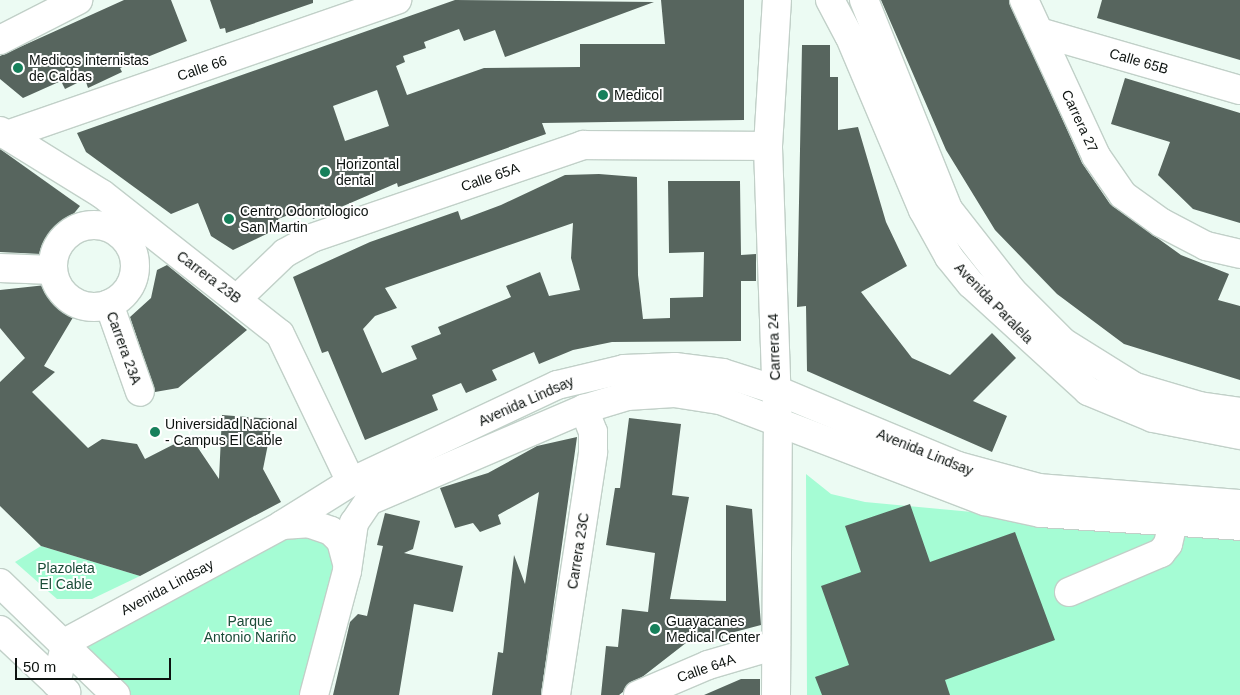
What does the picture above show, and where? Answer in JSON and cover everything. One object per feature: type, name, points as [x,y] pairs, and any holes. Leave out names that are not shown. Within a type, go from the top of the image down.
[{"type":"main road","points":[[0,40],[78,0]]},
{"type":"main road","name":"Calle 66","points":[[3,133],[397,0]]},
{"type":"main road","name":"Carrera 24","points":[[776,695],[776,390],[768,146],[777,0]]},
{"type":"main road","name":"Avenida Paralela","points":[[830,0],[850,35],[923,210],[949,256],[972,284],[1088,391],[1153,418],[1240,435]]},
{"type":"main road","name":"Avenida Paralela","points":[[864,0],[948,209],[1012,291],[1063,342],[1135,387],[1199,406],[1240,412]]},
{"type":"main road","name":"Carrera 27","points":[[1024,0],[1096,156],[1123,194],[1162,224],[1206,246],[1240,254]]},
{"type":"main road","name":"Calle 65B","points":[[1038,32],[1240,90]]},
{"type":"main road","name":"Carrera 23B","points":[[3,133],[142,240],[238,298],[280,334],[352,482]]},
{"type":"main road","name":"Calle 65A","points":[[238,298],[286,253],[312,238],[583,145],[768,146]]},
{"type":"main road","points":[[110,214],[65,239],[52,270],[65,298],[93,308],[108,304],[132,280],[142,240]]},
{"type":"main road","points":[[0,268],[52,270]]},
{"type":"main road","name":"Carrera 23A","points":[[108,304],[140,392]]},
{"type":"main road","name":"Avenida Lindsay","points":[[66,642],[282,525],[352,482],[575,378],[624,369],[675,367],[723,373],[776,390],[988,477],[1039,488],[1240,504]]},
{"type":"main road","name":"Avenida Lindsay","points":[[314,695],[347,571],[354,523],[369,500],[584,408],[627,396],[674,393],[720,400],[985,501],[1041,513],[1240,526]]},
{"type":"main road","name":"Carrera 23C","points":[[556,695],[593,452],[593,432],[584,408]]},
{"type":"main road","points":[[282,525],[308,523],[331,531],[347,556],[347,571]]},
{"type":"main road","points":[[1069,592],[1161,553],[1168,544],[1173,523]]},
{"type":"main road","points":[[0,583],[66,642],[116,695]]},
{"type":"main road","points":[[0,630],[63,689]]},
{"type":"main road","points":[[63,689],[66,642]]},
{"type":"main road","name":"Calle 64A","points":[[638,695],[708,665],[776,645]]},
{"type":"green space","points":[[806,474],[831,494],[865,502],[1240,537],[1240,695],[807,695]]},
{"type":"green space","name":"Parque Antonio Nariño","points":[[302,530],[329,544],[335,557],[334,583],[299,695],[123,695],[82,647],[285,533]]},
{"type":"green space","name":"Plazoleta El Cable","points":[[41,546],[140,576],[92,599],[57,599],[15,562]]},
{"type":"building","points":[[124,0],[171,0],[187,41],[120,68],[122,72],[88,88],[85,79],[65,89],[61,81],[23,98],[0,79],[0,56]]},
{"type":"building","points":[[210,0],[313,0],[313,3],[226,33],[225,28],[220,29]]},
{"type":"building","points":[[455,0],[654,2],[505,57],[495,30],[464,41],[459,29],[424,42],[426,48],[403,56],[405,62],[396,66],[407,95],[484,68],[580,67],[580,44],[665,44],[661,0],[744,0],[744,120],[542,123],[546,134],[398,187],[397,183],[313,219],[309,207],[278,219],[281,227],[233,250],[211,236],[198,203],[171,214],[86,152],[77,133]],"holes":[[[377,90],[389,126],[345,141],[333,106]]]},
{"type":"building","points":[[881,0],[1009,0],[1082,163],[1110,204],[1181,255],[1229,274],[1218,300],[1240,306],[1240,380],[1124,344],[1057,294],[995,230],[946,150]]},
{"type":"building","points":[[1102,0],[1240,0],[1240,60],[1097,18]]},
{"type":"building","points":[[802,45],[830,45],[830,77],[838,77],[838,130],[858,127],[886,222],[907,266],[861,292],[912,358],[950,375],[992,333],[1016,358],[973,401],[1007,416],[992,452],[807,371],[806,306],[797,307]]},
{"type":"building","points":[[1125,78],[1240,113],[1240,223],[1193,209],[1158,175],[1170,142],[1111,124]]},
{"type":"building","points":[[0,149],[80,206],[41,254],[0,252]]},
{"type":"building","points":[[599,174],[637,177],[638,275],[643,319],[670,318],[670,298],[703,297],[704,252],[669,253],[668,181],[740,181],[741,255],[756,254],[756,281],[741,281],[741,341],[612,342],[573,350],[539,364],[534,352],[492,370],[497,380],[466,393],[461,383],[432,395],[438,410],[365,440],[328,351],[322,353],[293,277],[370,242],[458,211],[461,220],[501,205],[565,175]],"holes":[[[573,223],[571,258],[580,290],[549,296],[540,272],[506,286],[511,297],[438,327],[441,334],[411,346],[417,359],[382,373],[363,329],[375,316],[397,308],[385,288]]]},
{"type":"building","points":[[167,265],[247,330],[178,388],[155,392],[130,317],[151,298],[157,270]]},
{"type":"building","points":[[46,285],[75,314],[44,366],[55,372],[32,392],[88,448],[102,439],[137,444],[145,459],[190,436],[219,479],[222,415],[273,419],[263,469],[281,502],[140,576],[41,546],[0,506],[0,382],[25,358],[0,328],[0,290]]},
{"type":"building","points":[[629,418],[681,424],[672,495],[689,497],[670,599],[726,601],[726,505],[752,509],[761,625],[723,635],[723,639],[691,639],[619,695],[601,695],[606,646],[618,647],[622,609],[648,612],[655,553],[606,545],[615,488],[620,488]]},
{"type":"building","points":[[577,437],[541,695],[492,695],[498,652],[503,653],[514,555],[525,584],[539,492],[498,515],[501,524],[480,532],[473,523],[455,528],[440,488],[488,473],[537,446]]},
{"type":"building","points":[[910,504],[930,562],[1015,532],[1055,640],[945,680],[950,695],[822,695],[815,677],[849,665],[821,586],[861,572],[845,526]]},
{"type":"building","points":[[385,513],[420,521],[413,549],[404,553],[463,566],[453,612],[414,604],[399,695],[333,695],[350,622],[358,614],[367,616],[383,546],[377,545]]},
{"type":"building","points":[[741,679],[760,679],[760,695],[704,695]]},
{"type":"place","name":"Medicos internistas de Caldas","points":[[18,68]]},
{"type":"place","name":"Medicol","points":[[603,95]]},
{"type":"place","name":"Horizontal dental","points":[[325,172]]},
{"type":"place","name":"Centro Odontologico San Martin","points":[[229,219]]},
{"type":"place","name":"Universidad Nacional - Campus El Cable","points":[[155,432]]},
{"type":"place","name":"Guayacanes Medical Center","points":[[655,629]]}]
